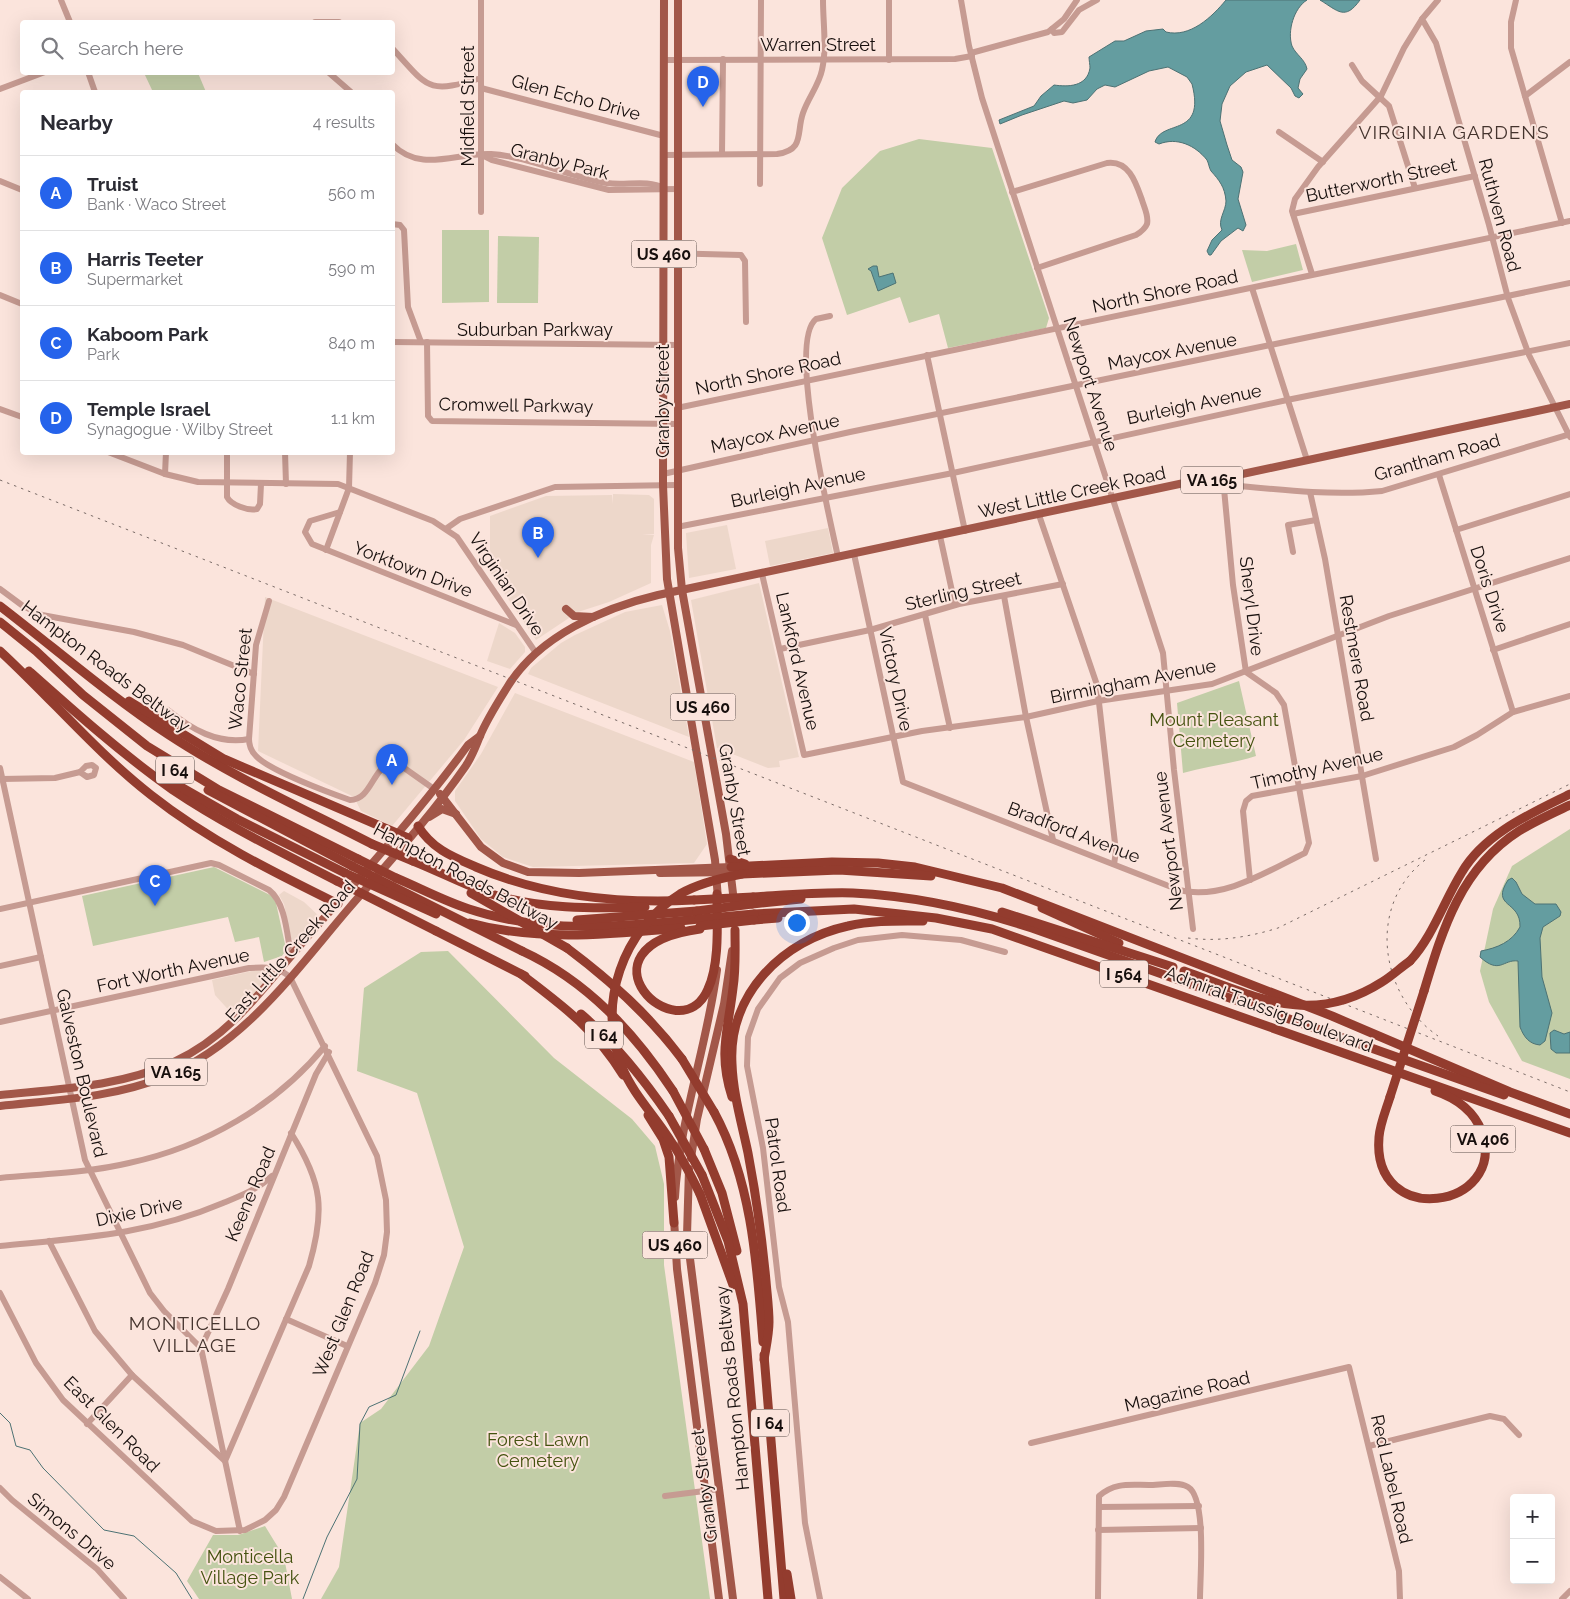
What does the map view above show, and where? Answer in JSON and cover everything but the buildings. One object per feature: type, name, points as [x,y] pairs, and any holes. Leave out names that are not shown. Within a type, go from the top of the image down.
[{"type":"highway","name":"Hampton Roads Beltway","points":[[0,606],[146,720],[195,751],[372,844],[412,862],[471,893],[567,948],[628,996],[663,1034],[682,1059],[724,1131],[737,1167],[749,1216],[757,1277],[784,1599]]},
{"type":"highway","points":[[0,622],[36,651],[83,695],[147,746],[219,790],[436,914],[496,928],[552,935],[593,935],[697,915]]},
{"type":"highway","name":"Hampton Roads Beltway","points":[[0,645],[120,750],[191,801],[233,827],[521,974],[552,993],[596,1027],[640,1075],[669,1116],[702,1176],[728,1242],[743,1304],[750,1368],[768,1599]]},
{"type":"highway","points":[[0,651],[104,754],[151,796],[237,852],[338,904]]},
{"type":"highway","points":[[94,680],[224,759],[408,838]]},
{"type":"highway","points":[[77,714],[109,734],[176,785],[237,819],[351,866],[396,878],[471,910],[527,923],[697,915],[753,909],[780,902],[833,893],[870,894],[971,905],[1024,918],[1173,967],[1268,1001],[1286,1005],[1313,1006],[1344,1000],[1361,994],[1383,982],[1410,961],[1424,944],[1463,869],[1483,848],[1524,817],[1570,794]]},
{"type":"highway","name":"VA 406","points":[[1291,1034],[1325,1052],[1440,1093],[1462,1105],[1480,1126],[1484,1145],[1482,1164],[1467,1187],[1442,1199],[1423,1200],[1405,1193],[1391,1182],[1382,1165],[1378,1147],[1380,1128],[1390,1097],[1424,991],[1446,922],[1457,897],[1484,860],[1512,836],[1570,805]]},
{"type":"highway","points":[[418,826],[443,853],[484,871],[530,886],[598,899],[638,902],[697,915],[718,925],[753,909]]},
{"type":"highway","points":[[412,862],[487,892],[528,902],[697,915]]},
{"type":"highway","points":[[731,866],[832,862],[878,863],[915,867],[1002,888],[1332,1016],[1510,1092],[1570,1114]]},
{"type":"highway","name":"I 64","points":[[351,866],[549,964],[591,994],[623,1025],[651,1059],[673,1091],[704,1149],[730,1218],[747,1306],[747,1341]]},
{"type":"highway","points":[[750,1368],[730,1272],[700,1194],[670,1140],[636,1091],[621,1065],[614,1036],[613,996],[623,960],[634,940],[652,917],[689,890],[722,878],[742,874],[839,870],[951,877]]},
{"type":"highway","points":[[977,882],[1026,900],[1173,967]]},
{"type":"highway","points":[[720,896],[712,980],[708,989],[699,1001],[682,1009],[671,1010],[656,1005],[648,998],[640,985],[637,972],[642,956],[648,947],[697,915],[720,896]]},
{"type":"highway","points":[[720,896],[753,909],[823,913],[878,912],[956,921]]},
{"type":"highway","points":[[934,902],[980,912],[1032,928],[1570,1119]]},
{"type":"highway","points":[[764,1360],[769,1323],[764,1267],[752,1177],[732,1064],[737,1022],[746,999],[759,979],[775,962],[791,949],[813,937],[849,925],[889,920],[956,921]]},
{"type":"highway","name":"Admiral Taussig Boulevard","points":[[956,921],[1019,937],[1570,1133]]},
{"type":"highway","points":[[735,930],[735,976],[724,1036],[724,1061],[725,1075],[743,1128]]},
{"type":"highway","points":[[521,974],[574,1014],[592,1033],[617,1065],[663,1139],[671,1166],[674,1223]]},
{"type":"highway","points":[[775,1487],[791,1599]]},
{"type":"main road","name":"Granby Street","points":[[664,0],[663,485],[665,561],[720,896],[720,938],[713,1002],[679,1162],[674,1223],[678,1278],[719,1599]]},
{"type":"main road","name":"Granby Street","points":[[678,0],[677,527],[682,590],[731,866],[735,930],[724,1004],[697,1119],[687,1191],[687,1235],[733,1599]]},
{"type":"main road","name":"West Little Creek Road","points":[[669,593],[1184,483],[1223,478],[1570,404]]},
{"type":"main road","name":"East Little Creek Road","points":[[0,1106],[72,1099],[130,1088],[165,1077],[197,1061],[242,1029],[353,904],[442,796],[476,750],[480,736],[512,679],[536,653],[560,636],[595,617],[629,602],[669,593]]},
{"type":"main road","points":[[566,609],[576,617],[595,617]]},
{"type":"main road","name":"East Little Creek Road","points":[[0,1095],[69,1088],[126,1079],[161,1067],[189,1054],[218,1034],[246,1010],[291,955],[398,834],[468,745],[480,736]]},
{"type":"main road","points":[[434,789],[456,814],[473,840],[503,863],[528,872],[651,871],[667,874],[716,870],[731,866]]},
{"type":"main road","points":[[418,826],[442,809],[456,814]]},
{"type":"main road","points":[[338,904],[353,904]]},
{"type":"street","points":[[61,0],[69,20]]},
{"type":"street","name":"Midfield Street","points":[[481,0],[482,212]]},
{"type":"street","points":[[760,184],[761,0]]},
{"type":"street","points":[[664,155],[784,153],[795,146],[800,136],[804,111],[820,75],[823,60],[822,0]]},
{"type":"street","points":[[889,0],[889,60]]},
{"type":"street","name":"Newport Avenue","points":[[961,0],[971,54],[982,98],[1163,653],[1174,770],[1193,929]]},
{"type":"street","points":[[1052,29],[1064,19],[1077,0]]},
{"type":"street","name":"Warren Street","points":[[664,60],[955,60],[1039,35],[1052,29],[1054,33],[1062,32],[1079,10],[1097,0]]},
{"type":"street","points":[[1312,274],[1293,214],[1293,205],[1298,192],[1381,96],[1404,48],[1422,19],[1438,0]]},
{"type":"street","points":[[1516,0],[1511,22],[1510,40],[1562,223]]},
{"type":"street","name":"Ruthven Road","points":[[1422,19],[1436,43],[1508,298],[1528,351],[1570,435]]},
{"type":"street","points":[[395,52],[416,77],[430,84],[450,86],[481,78]]},
{"type":"street","points":[[722,154],[723,59]]},
{"type":"street","points":[[1525,96],[1570,62]]},
{"type":"street","points":[[1352,65],[1362,81],[1381,96],[1392,112],[1415,188]]},
{"type":"street","points":[[0,89],[38,75]]},
{"type":"street","points":[[89,75],[94,90]]},
{"type":"street","points":[[331,75],[349,90]]},
{"type":"street","name":"Glen Echo Drive","points":[[481,88],[664,136]]},
{"type":"street","points":[[1279,132],[1322,162]]},
{"type":"street","name":"Granby Park","points":[[395,147],[403,154],[425,161],[481,155],[492,160],[602,189],[678,189]]},
{"type":"street","points":[[1012,192],[1107,162],[1115,162],[1125,167],[1133,177],[1148,216],[1145,228],[1136,235],[1037,268]]},
{"type":"street","name":"Butterworth Street","points":[[1293,214],[1475,176]]},
{"type":"street","points":[[0,181],[20,189]]},
{"type":"street","name":"North Shore Road","points":[[677,408],[807,379],[928,356],[1570,221]]},
{"type":"street","points":[[395,224],[400,225],[404,230],[408,307],[424,342]]},
{"type":"street","points":[[664,253],[742,255],[745,261],[746,322]]},
{"type":"street","name":"Maycox Avenue","points":[[663,474],[814,440],[1270,345],[1508,298],[1570,283]]},
{"type":"street","points":[[1252,288],[1307,460]]},
{"type":"street","points":[[0,295],[20,303]]},
{"type":"street","points":[[830,316],[816,318],[808,329],[807,379],[808,403],[814,440],[838,557]]},
{"type":"street","name":"Suburban Parkway","points":[[395,342],[678,345]]},
{"type":"street","name":"Cromwell Parkway","points":[[424,342],[428,416],[432,421],[677,424]]},
{"type":"street","name":"Burleigh Avenue","points":[[677,527],[825,496],[952,473],[1288,400],[1570,343]]},
{"type":"street","points":[[928,356],[965,530]]},
{"type":"street","points":[[0,409],[20,417]]},
{"type":"street","name":"Grantham Road","points":[[1223,478],[1231,484],[1310,492],[1351,494],[1382,491],[1570,435]]},
{"type":"street","name":"Virginian Drive","points":[[116,455],[165,474],[198,482],[261,484],[334,483],[447,528],[464,547],[536,653]]},
{"type":"street","points":[[165,474],[166,455]]},
{"type":"street","points":[[227,455],[226,483],[228,500],[254,510],[260,504],[261,484]]},
{"type":"street","points":[[285,455],[286,484]]},
{"type":"street","name":"Yorktown Drive","points":[[326,550],[349,488],[350,455]]},
{"type":"street","name":"Doris Drive","points":[[1439,475],[1512,712]]},
{"type":"street","name":"Sheryl Drive","points":[[1223,478],[1233,585],[1246,672],[1276,693],[1284,705],[1309,842],[1305,854],[1292,860]]},
{"type":"street","points":[[447,528],[460,519],[547,488],[677,485]]},
{"type":"street","name":"Restmere Road","points":[[1310,492],[1376,859]]},
{"type":"street","points":[[1456,530],[1570,494]]},
{"type":"street","name":"Yorktown Drive","points":[[340,512],[313,519],[306,528],[306,536],[312,544],[518,626]]},
{"type":"street","points":[[1039,514],[1097,685],[1116,852],[1114,864]]},
{"type":"street","points":[[1293,552],[1288,525],[1316,520]]},
{"type":"street","points":[[940,536],[956,605]]},
{"type":"street","name":"Victory Drive","points":[[854,554],[903,782],[929,792]]},
{"type":"street","name":"Birmingham Avenue","points":[[804,755],[893,737],[1026,717],[1098,701],[1212,684],[1337,635],[1474,588],[1570,558]]},
{"type":"street","name":"Lankford Avenue","points":[[762,574],[804,755]]},
{"type":"street","name":"Sterling Street","points":[[780,649],[870,630],[956,605],[1063,584]]},
{"type":"street","points":[[0,589],[23,606],[42,615],[134,632],[183,645],[254,674]]},
{"type":"street","points":[[1004,596],[1026,717],[1053,840]]},
{"type":"street","name":"Waco Street","points":[[269,601],[256,641],[249,739],[252,752],[260,761],[350,800],[362,797],[382,768],[390,763],[400,765],[434,789]]},
{"type":"street","points":[[925,615],[950,728]]},
{"type":"street","points":[[1493,650],[1570,624]]},
{"type":"street","name":"Timothy Avenue","points":[[1250,880],[1243,811],[1246,801],[1256,795],[1362,776],[1454,747],[1478,735],[1512,712],[1570,696]]},
{"type":"street","points":[[168,710],[186,725],[213,738],[235,742],[249,739]]},
{"type":"street","name":"Galveston Boulevard","points":[[0,768],[88,1170],[156,1302],[201,1348]]},
{"type":"street","points":[[2,779],[55,778],[80,772]]},
{"type":"street","name":"Bradford Avenue","points":[[929,792],[1190,892],[1221,888],[1250,880],[1292,860]]},
{"type":"street","points":[[0,909],[215,864],[269,890],[275,896],[281,908],[291,955]]},
{"type":"street","name":"Patrol Road","points":[[820,1599],[805,1523],[788,1322],[779,1288],[763,1148],[747,1066],[748,1038],[758,1009],[780,978],[800,963],[834,948],[858,940],[902,935],[961,940],[1005,952]]},
{"type":"street","points":[[0,966],[41,957]]},
{"type":"street","name":"Fort Worth Avenue","points":[[0,1022],[249,968],[267,967],[280,969]]},
{"type":"street","points":[[280,969],[290,977]]},
{"type":"street","name":"West Glen Road","points":[[240,1531],[265,1520],[276,1510],[284,1497],[375,1282],[384,1255],[387,1232],[386,1200],[377,1156],[329,1052],[290,977]]},
{"type":"street","points":[[0,1178],[88,1170],[153,1158],[213,1134],[248,1115],[283,1088],[305,1069],[325,1046]]},
{"type":"street","name":"Keene Road","points":[[201,1348],[228,1289],[316,1074],[329,1052]]},
{"type":"street","points":[[225,1461],[313,1256],[320,1221],[317,1188],[291,1133]]},
{"type":"street","name":"Dixie Drive","points":[[0,1246],[121,1234],[168,1223],[205,1211],[250,1191],[275,1173]]},
{"type":"street","points":[[49,1241],[95,1331],[132,1375],[225,1461]]},
{"type":"street","name":"East Glen Road","points":[[0,1293],[42,1373],[63,1400],[87,1424],[192,1522],[216,1532],[240,1531]]},
{"type":"street","points":[[286,1319],[348,1346]]},
{"type":"street","points":[[201,1348],[240,1531]]},
{"type":"street","name":"Magazine Road","points":[[1032,1443],[1349,1367]]},
{"type":"street","name":"Red Label Road","points":[[1349,1367],[1399,1571],[1400,1599]]},
{"type":"street","points":[[87,1424],[132,1375]]},
{"type":"street","points":[[1369,1446],[1490,1416],[1504,1419],[1518,1435]]},
{"type":"street","points":[[1098,1599],[1099,1496],[1108,1488],[1121,1485],[1178,1485],[1188,1487],[1195,1495],[1199,1506],[1200,1599]]},
{"type":"street","name":"Simons Drive","points":[[0,1488],[12,1500],[98,1569],[124,1599]]},
{"type":"street","points":[[665,1496],[720,1489]]},
{"type":"street","points":[[1099,1507],[1199,1506]]},
{"type":"street","points":[[1098,1530],[1200,1528]]},
{"type":"street","points":[[0,1577],[28,1599]]},
{"type":"street","points":[[1562,1599],[1570,1591]]},
{"type":"shaded area","points":[[613,494],[649,495],[654,499],[654,534],[642,534],[654,535],[651,545],[651,583],[609,602],[578,612],[536,640],[490,572],[490,516],[546,496],[612,495],[613,504]]},
{"type":"shaded area","points":[[727,525],[736,569],[689,578],[686,533]]},
{"type":"shaded area","points":[[828,528],[833,553],[770,566],[765,541]]},
{"type":"shaded area","points":[[759,583],[799,757],[779,761],[780,767],[768,768],[717,748],[691,600]]},
{"type":"shaded area","points":[[265,597],[498,687],[464,740],[392,826],[361,811],[354,797],[258,751]]},
{"type":"shaded area","points":[[662,605],[670,631],[689,737],[528,674],[531,668],[561,643],[575,635],[625,612]]},
{"type":"shaded area","points":[[499,623],[515,633],[525,647],[525,652],[510,669],[487,661]]},
{"type":"shaded area","points":[[515,693],[694,762],[707,844],[694,863],[533,867],[503,857],[481,839],[455,801],[455,791],[481,754]]},
{"type":"shaded area","points":[[284,891],[304,902],[321,918],[297,942],[291,939],[284,904],[279,895]]},
{"type":"shaded area","points":[[261,969],[267,971],[268,980],[234,1016],[215,995],[212,980]]},
{"type":"green space","points":[[145,75],[199,75],[205,90],[152,90]]},
{"type":"green space","points":[[919,139],[992,148],[1049,318],[1046,328],[948,348],[939,314],[909,323],[900,297],[847,315],[822,238],[842,188],[880,151]]},
{"type":"green space","points":[[442,230],[489,230],[489,302],[442,303]]},
{"type":"green space","points":[[498,236],[539,237],[538,303],[497,303]]},
{"type":"green space","points":[[1296,244],[1303,270],[1252,282],[1242,250],[1267,251]]},
{"type":"green space","name":"Mount Pleasant Cemetery","points":[[1239,681],[1256,756],[1183,773],[1177,703]]},
{"type":"green space","points":[[1570,829],[1570,1079],[1522,1061],[1489,1002],[1480,971],[1493,909],[1512,866]]},
{"type":"green space","points":[[214,867],[272,896],[276,903],[286,950],[282,956],[264,962],[259,937],[235,942],[228,917],[93,946],[82,896]]},
{"type":"green space","name":"Forest Lawn Cemetery","points":[[448,951],[554,1058],[632,1119],[655,1146],[664,1184],[664,1265],[710,1599],[321,1599],[339,1567],[360,1423],[381,1409],[429,1346],[464,1247],[417,1093],[357,1071],[364,988],[421,952]]},
{"type":"green space","name":"Monticella Village Park","points":[[265,1526],[284,1557],[292,1599],[199,1599],[187,1581],[213,1535],[238,1535]]},
{"type":"water","points":[[1226,0],[1307,0],[1298,8],[1295,14],[1290,34],[1292,46],[1307,69],[1300,79],[1298,88],[1303,94],[1299,98],[1267,65],[1246,72],[1230,86],[1222,104],[1220,121],[1232,160],[1241,167],[1243,172],[1238,199],[1246,225],[1243,231],[1238,228],[1221,241],[1211,255],[1207,251],[1212,240],[1222,230],[1221,219],[1226,205],[1223,188],[1211,171],[1207,160],[1197,150],[1179,142],[1172,141],[1159,144],[1155,142],[1159,135],[1181,125],[1193,113],[1195,101],[1192,84],[1187,77],[1168,67],[1149,71],[1115,87],[1105,85],[1097,89],[1087,100],[1073,103],[1064,101],[1000,124],[999,120],[1034,106],[1041,96],[1054,85],[1071,86],[1081,82],[1085,79],[1090,68],[1089,57],[1115,41],[1124,41],[1146,31],[1163,29],[1166,32],[1184,32],[1200,25]]},
{"type":"water","points":[[1320,0],[1360,0],[1350,10],[1341,12]]},
{"type":"water","points":[[877,266],[879,277],[893,273],[896,283],[878,291],[871,271],[868,269]]},
{"type":"water","points":[[1512,878],[1522,894],[1535,904],[1556,904],[1561,912],[1560,916],[1543,927],[1540,938],[1542,977],[1552,1013],[1545,1041],[1540,1045],[1527,1039],[1520,1027],[1518,961],[1497,966],[1480,957],[1481,951],[1504,944],[1513,937],[1520,927],[1516,912],[1504,900],[1502,895],[1508,880]]},
{"type":"water","points":[[1554,1030],[1564,1034],[1570,1032],[1570,1053],[1556,1053],[1551,1049],[1550,1033]]},
{"type":"waterway","points":[[303,1599],[327,1537],[357,1479],[360,1424],[369,1407],[396,1395],[420,1331]]},
{"type":"waterway","points":[[0,1413],[10,1423],[16,1446],[30,1450],[43,1468],[104,1530],[134,1536],[176,1573],[192,1599]]},
{"type":"railway","points":[[0,480],[1570,1092]]},
{"type":"railway","points":[[1188,938],[1234,938],[1278,928],[1570,784]]},
{"type":"railway","points":[[1425,860],[1406,879],[1394,901],[1388,925],[1388,950],[1393,975],[1403,998],[1418,1019],[1438,1036]]},
{"type":"place","name":"Temple Israel","points":[[703,107]]},
{"type":"place","name":"Harris Teeter","points":[[538,558]]},
{"type":"place","name":"Truist","points":[[392,785]]},
{"type":"place","name":"Kaboom Park","points":[[155,906]]},
{"type":"district","name":"VIRGINIA GARDENS","points":[[1454,132]]},
{"type":"district","name":"MONTICELLO VILLAGE","points":[[195,1334]]}]
